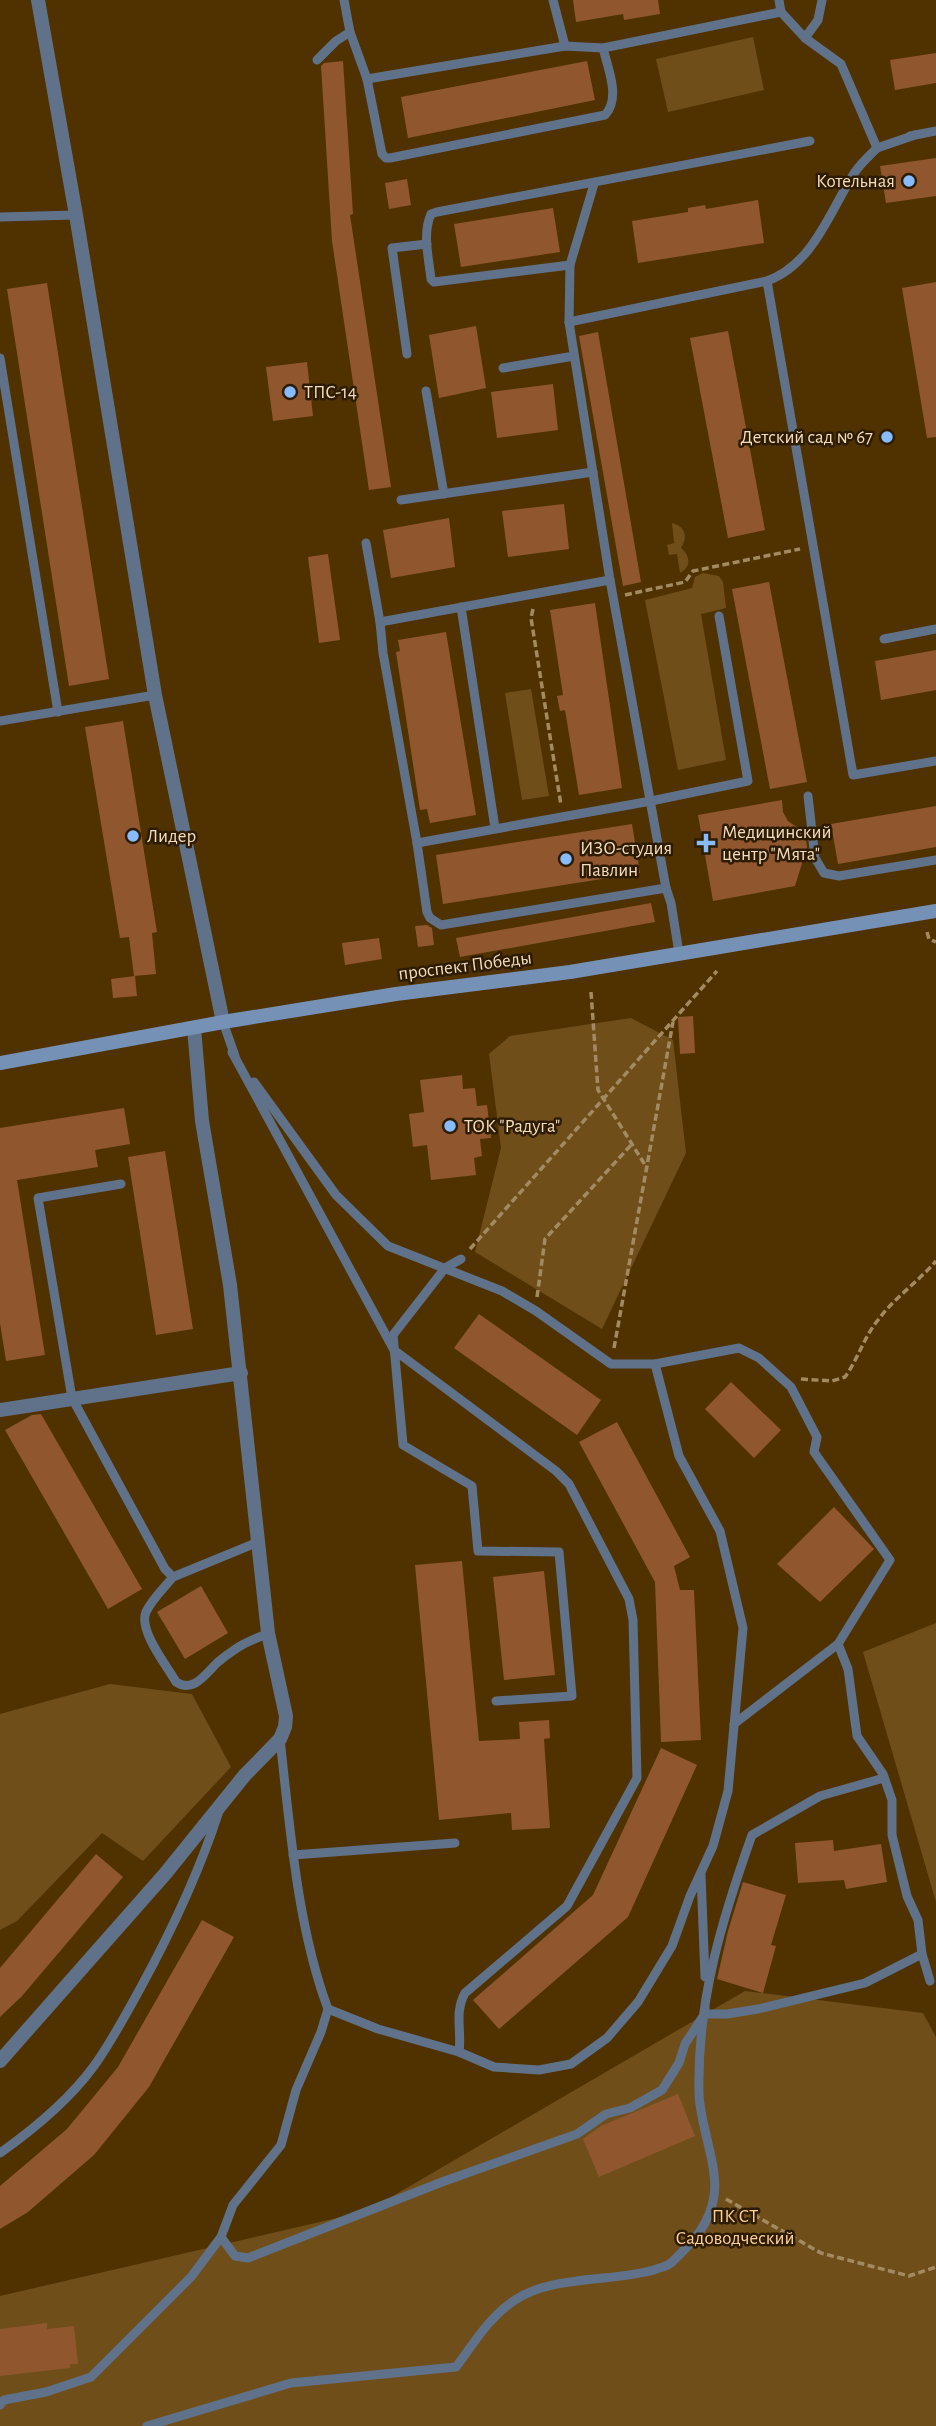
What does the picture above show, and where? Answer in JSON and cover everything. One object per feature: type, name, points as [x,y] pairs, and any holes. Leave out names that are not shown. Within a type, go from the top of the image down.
[{"type":"street","points":[[37,0],[76,215],[155,695],[223,1022]]},
{"type":"street","name":"проспект Победы","points":[[0,1063],[223,1022],[570,972],[936,911]]},
{"type":"street","points":[[0,2061],[165,1874],[244,1776],[280,1739],[285,1727],[286,1716],[268,1633],[241,1373],[230,1285],[202,1121],[194,1028]]},
{"type":"street","points":[[0,1410],[241,1373]]},
{"type":"lane","points":[[344,0],[350,33],[367,79],[382,154],[386,158],[605,115],[612,108],[614,99],[603,48]]},
{"type":"lane","points":[[553,0],[565,46]]},
{"type":"lane","points":[[779,0],[781,12],[805,38],[841,64],[877,148]]},
{"type":"lane","points":[[805,38],[818,20],[822,0]]},
{"type":"lane","points":[[367,79],[565,46],[603,48],[781,12]]},
{"type":"lane","points":[[317,60],[336,41],[350,33]]},
{"type":"lane","points":[[569,321],[767,281],[780,276],[806,254],[856,170],[877,148],[910,136],[936,131]]},
{"type":"lane","points":[[570,265],[437,282],[431,279],[427,244],[429,219],[431,214],[437,212],[810,141]]},
{"type":"lane","points":[[594,184],[570,265],[569,321],[610,580],[679,953]]},
{"type":"lane","points":[[0,217],[76,215]]},
{"type":"lane","points":[[407,354],[392,248],[427,244]]},
{"type":"lane","points":[[767,281],[853,775],[936,761]]},
{"type":"lane","points":[[503,368],[574,356]]},
{"type":"lane","points":[[0,358],[58,712]]},
{"type":"lane","points":[[426,391],[444,494]]},
{"type":"lane","points":[[401,500],[593,472]]},
{"type":"lane","points":[[366,543],[430,918],[441,925],[666,888]]},
{"type":"lane","points":[[380,622],[610,580]]},
{"type":"lane","points":[[461,607],[495,828]]},
{"type":"lane","points":[[417,843],[748,781],[719,616]]},
{"type":"lane","points":[[884,639],[936,629]]},
{"type":"lane","points":[[0,721],[155,695]]},
{"type":"lane","points":[[808,796],[815,858],[824,873],[839,876],[936,860]]},
{"type":"lane","points":[[223,1022],[232,1052],[394,1350],[556,1471],[569,1484],[629,1599],[633,1620],[637,1778],[567,1906],[465,1993],[457,2015],[461,2035],[459,2052]]},
{"type":"lane","points":[[232,1052],[336,1195],[388,1246],[502,1291],[536,1311],[611,1364],[655,1363],[740,1348],[759,1358],[791,1387],[817,1437],[814,1452],[890,1560],[838,1644],[734,1724]]},
{"type":"lane","points":[[121,1184],[38,1198],[72,1398],[165,1569],[173,1577]]},
{"type":"lane","points":[[461,1259],[445,1268],[393,1335],[403,1445],[472,1486],[478,1551],[559,1552],[572,1696],[496,1701]]},
{"type":"lane","points":[[328,2009],[378,2029],[459,2052],[494,2067],[539,2070],[571,2064],[607,2038],[638,2002],[672,1946],[713,1846],[728,1791],[743,1628],[720,1531],[679,1456],[655,1363]]},
{"type":"lane","points":[[258,1542],[173,1577],[155,1597],[144,1615],[145,1630],[176,1682],[182,1686],[205,1678],[216,1663],[240,1646],[268,1633]]},
{"type":"lane","points":[[838,1644],[848,1669],[857,1736],[884,1778],[892,1800],[892,1835],[907,1896],[918,1920],[922,1954],[930,1981]]},
{"type":"lane","points":[[0,2405],[4,2400],[46,2392],[91,2377],[191,2277],[221,2237],[233,2205],[281,2145],[296,2090],[328,2009],[316,1976],[293,1855],[280,1739]]},
{"type":"lane","points":[[148,2426],[291,2383],[456,2367],[492,2318],[517,2299],[563,2284],[643,2273],[669,2265],[695,2239],[709,2216],[715,2193],[699,2096],[698,2049],[711,1965],[720,1928],[752,1835],[820,1796],[884,1778]]},
{"type":"lane","points":[[0,2153],[29,2133],[66,2096],[93,2067],[118,2028],[172,1930],[204,1858],[222,1803]]},
{"type":"lane","points":[[293,1855],[454,1843]]},
{"type":"lane","points":[[221,2237],[235,2256],[248,2258],[442,2182],[577,2134],[606,2114],[630,2108],[662,2090],[679,2063],[685,2044],[705,2014],[701,1874]]},
{"type":"lane","points":[[705,2014],[758,2009],[865,1983],[922,1954]]},
{"type":"path","points":[[613,597],[685,582],[693,571],[813,546]]},
{"type":"path","points":[[537,604],[531,618],[562,816]]},
{"type":"path","points":[[927,932],[929,939],[936,942]]},
{"type":"path","points":[[461,1259],[717,971]]},
{"type":"path","points":[[591,992],[598,1090],[647,1168]]},
{"type":"path","points":[[611,1364],[674,1020]]},
{"type":"path","points":[[536,1311],[545,1239],[632,1144]]},
{"type":"path","points":[[799,1379],[832,1381],[845,1377],[876,1322],[894,1300],[936,1261]]},
{"type":"path","points":[[715,2193],[821,2253],[909,2276],[936,2267]]},
{"type":"green space","points":[[753,37],[764,90],[668,112],[656,59]]},
{"type":"green space","points":[[672,523],[684,533],[685,540],[681,548],[686,554],[688,564],[680,573],[677,554],[669,555],[667,545],[674,543]]},
{"type":"green space","points":[[703,573],[719,576],[723,582],[726,608],[701,614],[726,760],[678,770],[645,600],[692,588],[695,577]]},
{"type":"green space","points":[[531,689],[549,796],[522,800],[505,693]]},
{"type":"green space","points":[[631,1018],[673,1040],[686,1153],[602,1329],[475,1252],[501,1148],[489,1054],[510,1036]]},
{"type":"green space","points":[[936,1623],[936,1902],[863,1652]]},
{"type":"green space","points":[[110,1684],[192,1694],[231,1767],[143,1861],[102,1833],[17,1921],[0,1930],[0,1714]]},
{"type":"green space","name":"ПК СТ Садоводческий","points":[[745,1991],[923,2013],[936,2037],[936,2426],[0,2426],[0,2296],[367,2211]]},
{"type":"building","points":[[573,0],[658,0],[660,14],[624,20],[623,14],[576,22]]},
{"type":"building","points":[[936,53],[936,83],[895,90],[890,60]]},
{"type":"building","points":[[343,61],[353,214],[350,215],[391,487],[369,490],[332,241],[321,66],[324,63]]},
{"type":"building","points":[[587,61],[595,100],[408,138],[401,97]]},
{"type":"building","name":"Котельная","points":[[936,158],[936,196],[886,203],[880,166]]},
{"type":"building","points":[[407,179],[411,205],[389,209],[385,183]]},
{"type":"building","points":[[758,200],[764,243],[638,263],[632,221],[688,212],[688,208],[705,205],[706,209]]},
{"type":"building","points":[[553,208],[560,252],[461,267],[454,224]]},
{"type":"building","points":[[936,282],[936,437],[927,438],[902,288]]},
{"type":"building","points":[[47,283],[109,679],[69,686],[7,289]]},
{"type":"building","points":[[476,326],[486,388],[439,398],[429,335]]},
{"type":"building","points":[[728,331],[765,530],[728,538],[690,338]]},
{"type":"building","points":[[598,332],[641,582],[623,586],[579,336]]},
{"type":"building","name":"ТПС-14","points":[[307,362],[313,416],[273,421],[266,367]]},
{"type":"building","points":[[553,384],[558,430],[497,438],[491,392]]},
{"type":"building","points":[[564,504],[569,549],[508,557],[502,511]]},
{"type":"building","points":[[449,518],[455,567],[391,578],[383,530]]},
{"type":"building","points":[[328,554],[340,640],[319,643],[308,557]]},
{"type":"building","points":[[769,582],[807,782],[770,789],[732,589]]},
{"type":"building","points":[[595,603],[622,788],[579,795],[565,710],[560,711],[557,696],[563,695],[550,610]]},
{"type":"building","points":[[446,632],[476,815],[430,823],[427,809],[420,810],[396,652],[400,651],[398,640]]},
{"type":"building","points":[[936,650],[936,690],[881,700],[875,661]]},
{"type":"building","points":[[123,721],[157,932],[152,933],[156,974],[134,976],[129,937],[120,938],[85,727]]},
{"type":"building","points":[[782,800],[783,812],[788,821],[805,833],[807,847],[795,886],[713,901],[698,815]]},
{"type":"building","points":[[936,806],[936,847],[838,864],[831,824]]},
{"type":"building","points":[[632,824],[640,873],[443,904],[436,855]]},
{"type":"building","points":[[651,903],[655,922],[460,957],[456,938]]},
{"type":"building","points":[[427,925],[432,928],[434,945],[418,947],[415,926]]},
{"type":"building","points":[[379,938],[382,959],[345,965],[342,943]]},
{"type":"building","points":[[135,976],[137,996],[113,998],[111,979]]},
{"type":"building","points":[[693,1016],[695,1053],[680,1054],[678,1017]]},
{"type":"building","name":"ТОК \"Радуга\"","points":[[462,1075],[463,1089],[475,1088],[477,1106],[487,1105],[491,1138],[480,1139],[482,1156],[474,1158],[476,1175],[431,1180],[427,1145],[413,1147],[409,1114],[424,1112],[420,1080]]},
{"type":"building","points":[[124,1108],[130,1144],[95,1150],[98,1167],[17,1180],[45,1355],[6,1361],[0,1323],[0,1128]]},
{"type":"building","points":[[165,1151],[193,1329],[156,1335],[128,1157]]},
{"type":"building","points":[[479,1314],[601,1400],[577,1435],[454,1348]]},
{"type":"building","points":[[731,1382],[781,1430],[754,1458],[705,1409]]},
{"type":"building","points":[[41,1414],[142,1589],[108,1609],[5,1430],[32,1415]]},
{"type":"building","points":[[617,1422],[690,1557],[674,1566],[680,1590],[694,1590],[701,1740],[661,1742],[655,1582],[579,1442]]},
{"type":"building","points":[[834,1507],[874,1549],[820,1602],[777,1564]]},
{"type":"building","points":[[462,1561],[479,1741],[520,1739],[519,1722],[549,1720],[550,1738],[544,1739],[550,1828],[512,1830],[511,1813],[439,1820],[415,1565]]},
{"type":"building","points":[[544,1571],[555,1675],[504,1680],[493,1577]]},
{"type":"building","points":[[201,1586],[228,1633],[185,1659],[157,1612]]},
{"type":"building","points":[[661,1748],[697,1765],[628,1917],[499,2029],[473,2000],[593,1895]]},
{"type":"building","points":[[833,1840],[834,1851],[881,1844],[887,1882],[846,1889],[844,1880],[798,1883],[795,1843]]},
{"type":"building","points":[[96,1854],[123,1877],[22,1996],[0,2017],[0,1968]]},
{"type":"building","points":[[743,1882],[786,1895],[771,1945],[776,1946],[763,1993],[717,1979]]},
{"type":"building","points":[[202,1920],[234,1937],[149,2087],[94,2155],[28,2212],[0,2229],[0,2186],[67,2129],[118,2067]]},
{"type":"building","points":[[678,2094],[695,2136],[599,2177],[583,2139],[601,2126]]},
{"type":"building","points":[[47,2323],[47,2329],[74,2326],[78,2364],[70,2364],[70,2368],[0,2376],[0,2329]]},
{"type":"place","name":"Котельная","points":[[909,181]]},
{"type":"place","name":"ТПС-14","points":[[290,392]]},
{"type":"place","name":"Детский сад № 67","points":[[887,437]]},
{"type":"place","name":"Лидер","points":[[133,836]]},
{"type":"place","name":"Медицинский центр \"Мята\"","points":[[706,843]]},
{"type":"place","name":"ИЗО-студия Павлин","points":[[566,859]]},
{"type":"place","name":"ТОК \"Радуга\"","points":[[450,1126]]}]
